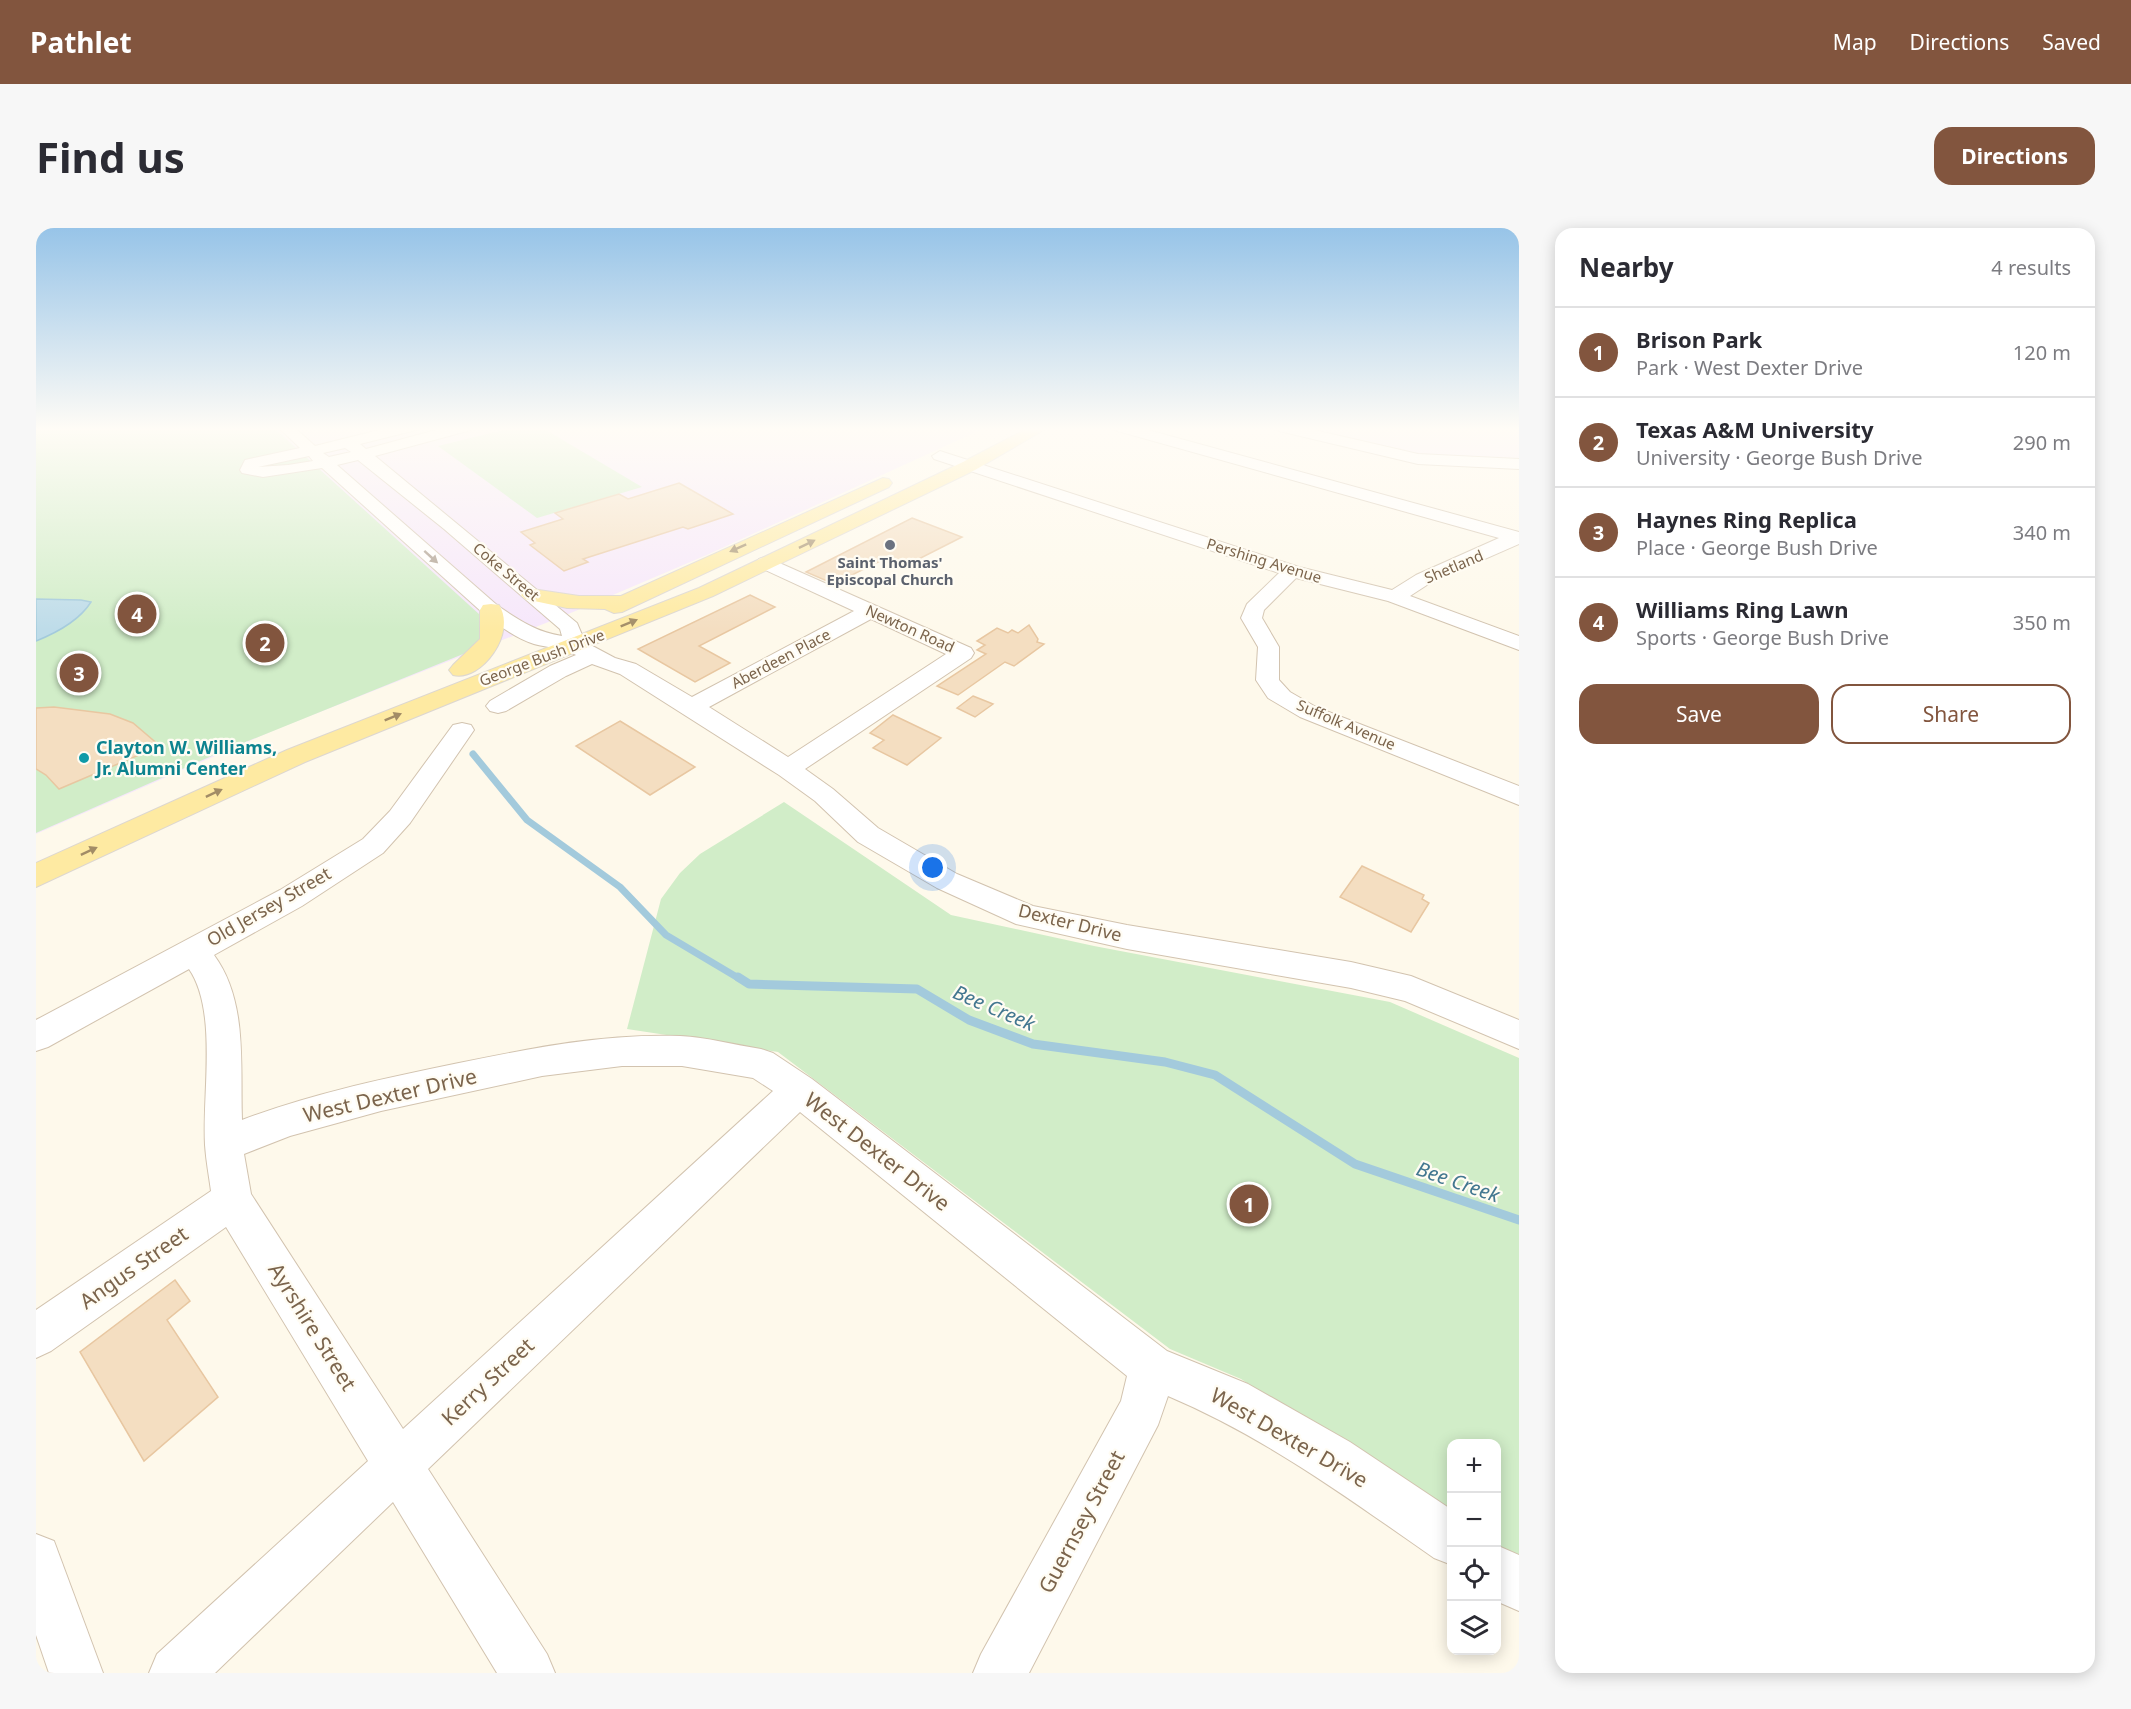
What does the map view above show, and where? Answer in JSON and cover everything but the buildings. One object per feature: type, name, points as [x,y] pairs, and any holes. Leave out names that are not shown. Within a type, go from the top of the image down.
[{"type":"main road","name":"George Bush Drive","points":[[36,850],[267,747],[540,639],[579,642],[626,602],[858,494]]},
{"type":"main road","name":"George Bush Drive","points":[[36,876],[296,756],[706,592],[909,494]]},
{"type":"main road","points":[[532,595],[557,601],[586,604],[626,602]]},
{"type":"main road","points":[[461,670],[490,644],[495,628],[491,610]]},
{"type":"street","points":[[360,494],[491,610],[517,629],[540,639]]},
{"type":"street","name":"Coke Street","points":[[412,494],[532,595],[579,642]]},
{"type":"street","name":"Pershing Avenue","points":[[1056,494],[1292,571],[1395,597],[1519,643]]},
{"type":"street","points":[[1360,494],[1516,538]]},
{"type":"street","points":[[398,528],[439,516]]},
{"type":"street","name":"Shetland","points":[[1395,597],[1429,576],[1494,550],[1516,538]]},
{"type":"street","name":"Newton Road","points":[[766,563],[963,653],[923,677],[788,769]]},
{"type":"street","name":"Suffolk Avenue","points":[[1292,571],[1254,608],[1251,618],[1266,640],[1269,650],[1266,673],[1269,683],[1279,694],[1308,712],[1519,796]]},
{"type":"street","name":"Aberdeen Place","points":[[692,706],[869,611]]},
{"type":"street","points":[[498,706],[558,671],[579,642]]},
{"type":"street","name":"Dexter Drive","points":[[579,642],[607,663],[628,669],[692,706],[788,769],[824,795],[868,836],[947,880],[1028,916],[1127,937],[1340,973],[1411,988],[1519,1035]]},
{"type":"street","name":"Old Jersey Street","points":[[36,1037],[291,898],[373,846],[400,817],[462,730]]},
{"type":"street","name":"Ayrshire Street","points":[[193,950],[213,978],[222,1017],[224,1145],[232,1200],[528,1673]]},
{"type":"street","name":"West Dexter Drive","points":[[224,1145],[286,1120],[381,1095],[543,1061],[622,1051],[682,1051],[762,1064],[799,1090],[1152,1367],[1232,1400],[1333,1459],[1447,1537]]},
{"type":"street","name":"Kerry Street","points":[[176,1673],[799,1090]]},
{"type":"street","name":"Angus Street","points":[[36,1336],[232,1200]]},
{"type":"street","name":"Guernsey Street","points":[[1000,1673],[1142,1409],[1152,1367]]},
{"type":"street","points":[[36,1559],[76,1673]]},
{"type":"street","points":[[1501,1573],[1519,1585]]},
{"type":"shaded area","points":[[36,494],[839,494],[709,554],[566,615],[277,729],[36,834]]},
{"type":"green space","points":[[36,494],[347,494],[487,623],[483,646],[221,752],[36,833]]},
{"type":"green space","points":[[505,494],[617,494],[537,518]]},
{"type":"green space","points":[[784,802],[951,915],[1094,946],[1390,1002],[1519,1058],[1519,1559],[1501,1547],[1501,1439],[1447,1439],[1447,1512],[1241,1379],[1170,1349],[778,1052],[627,1029],[661,899],[680,873],[700,854]]},
{"type":"water","points":[[36,599],[91,602],[66,626],[36,641]]},
{"type":"waterway","name":"Bee Creek","points":[[473,754],[527,820],[620,887],[666,935],[740,979]]},
{"type":"waterway","name":"Bee Creek","points":[[738,977],[749,984],[917,989],[969,1020],[1033,1044],[1165,1062],[1215,1075],[1355,1164],[1519,1220]]},
{"type":"place","name":"Saint Thomas' Episcopal Church","points":[[890,545]]},
{"type":"place","name":"Williams Ring Lawn","points":[[137,614]]},
{"type":"place","name":"Texas A&M University","points":[[265,643]]},
{"type":"place","name":"Haynes Ring Replica","points":[[79,673]]},
{"type":"place","name":"Clayton W. Williams, Jr. Alumni Center","points":[[84,758]]},
{"type":"place","name":"Brison Park","points":[[1249,1204]]}]
